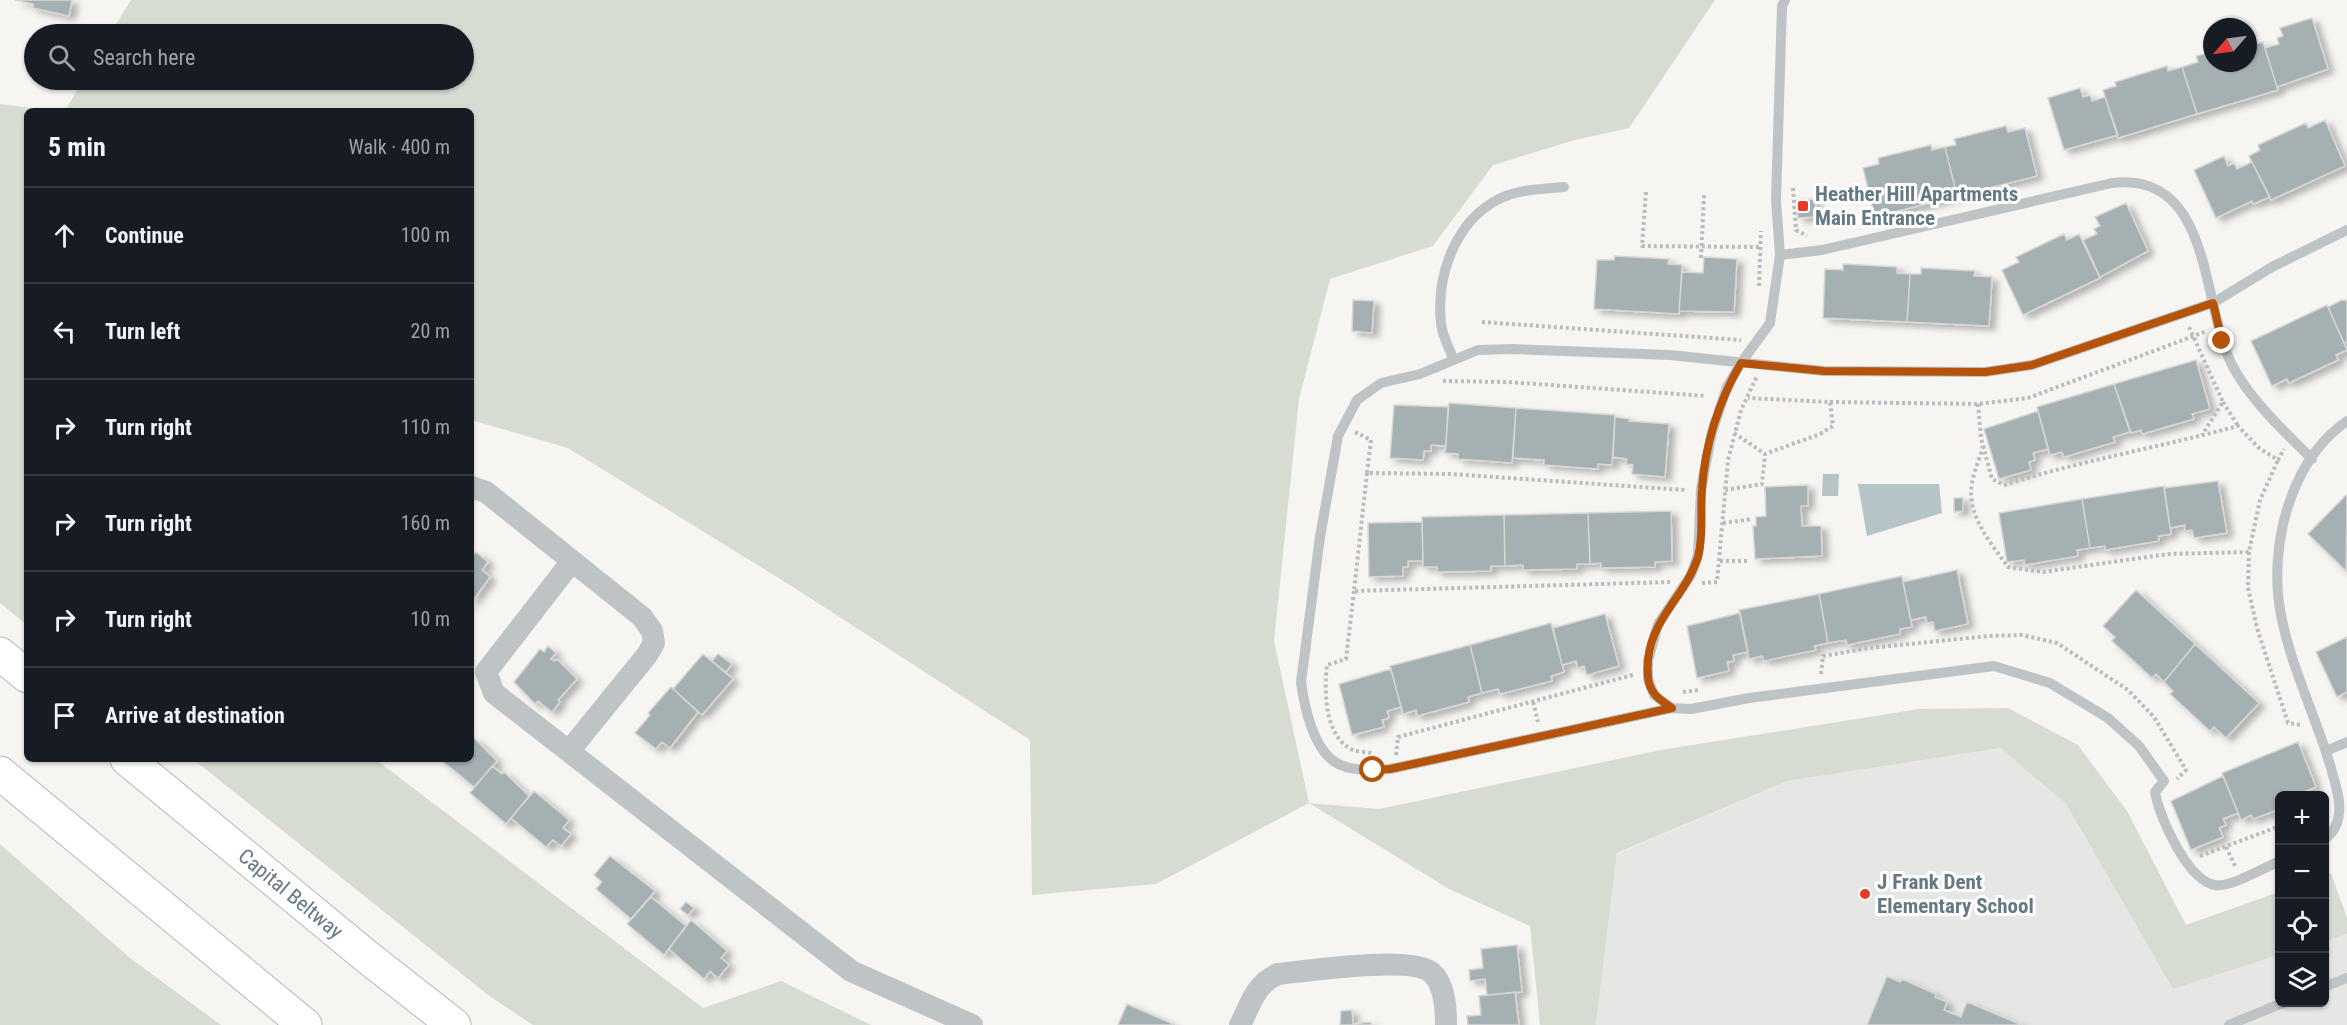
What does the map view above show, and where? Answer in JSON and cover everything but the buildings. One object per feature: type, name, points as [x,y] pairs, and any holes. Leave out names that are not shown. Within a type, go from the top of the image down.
[{"type":"highway","points":[[0,654],[24,674]]},
{"type":"highway","name":"Capital Beltway","points":[[131,762],[366,956],[454,1025]]},
{"type":"highway","points":[[0,773],[305,1025]]},
{"type":"street","points":[[474,488],[486,492],[642,617],[652,631],[654,643],[569,751]]},
{"type":"street","points":[[572,561],[486,672],[494,693],[851,971],[972,1025]]},
{"type":"street","points":[[1240,1025],[1264,980],[1278,974],[1406,964],[1432,973],[1441,986],[1446,1025]]},
{"type":"lane","points":[[1672,708],[1654,695],[1648,679],[1648,661],[1658,624],[1691,575],[1698,555],[1706,455],[1727,387],[1770,323],[1780,255],[1776,200],[1782,6],[1785,0]]},
{"type":"lane","points":[[1780,255],[1822,250],[2112,183],[2142,182],[2169,196],[2180,210],[2206,268],[2222,341],[2233,366],[2268,414],[2312,459]]},
{"type":"lane","points":[[1453,358],[1441,326],[1440,287],[1451,248],[1474,220],[1500,199],[1525,190],[1564,187]]},
{"type":"lane","points":[[2275,863],[2217,886],[2200,879],[2187,863],[2158,808],[2155,792],[2164,781],[2123,729],[2084,702],[2050,683],[1994,666],[1977,666],[1740,699],[1691,709],[1672,708],[1390,769],[1373,770],[1344,766],[1333,761],[1309,721],[1301,682],[1317,561],[1338,436],[1348,413],[1368,390],[1381,383],[1420,374],[1453,358],[1478,350],[1512,349],[1670,355],[1824,371],[1985,372],[2010,370],[2032,365],[2213,303],[2272,267],[2347,230]]},
{"type":"lane","points":[[2329,834],[2337,825],[2340,810],[2326,751],[2287,638],[2279,596],[2280,556],[2284,522],[2293,490],[2312,459],[2339,426],[2347,421]]},
{"type":"lane","points":[[2326,751],[2347,742]]},
{"type":"lane","points":[[2329,985],[2347,978]]},
{"type":"lane","points":[[2229,1025],[2275,1006]]},
{"type":"path","points":[[1793,183],[1796,230],[1804,236],[1815,237]]},
{"type":"path","points":[[1646,192],[1642,246],[1760,247]]},
{"type":"path","points":[[1701,258],[1704,195]]},
{"type":"path","points":[[1758,293],[1761,226]]},
{"type":"path","points":[[2183,313],[2223,402],[2238,426],[2259,448],[2278,460]]},
{"type":"path","points":[[1482,322],[1742,340],[1747,332]]},
{"type":"path","points":[[1703,405],[1725,361]]},
{"type":"path","points":[[1694,589],[1698,583],[1717,582],[1725,490],[1734,433],[1760,364]]},
{"type":"path","points":[[1435,381],[1520,383],[1706,396]]},
{"type":"path","points":[[1748,398],[1830,402],[1833,426],[1820,434],[1765,454]]},
{"type":"path","points":[[2201,435],[2223,402]]},
{"type":"path","points":[[1978,404],[1983,446],[1992,479],[2004,485],[2055,469],[2238,426]]},
{"type":"path","points":[[1358,421],[1353,431],[1371,440],[1346,659],[1327,665],[1323,691],[1334,732],[1352,750],[1382,755]]},
{"type":"path","points":[[1734,433],[1765,454]]},
{"type":"path","points":[[2290,437],[2260,500],[2249,552],[2248,588],[2257,628],[2288,723],[2307,725]]},
{"type":"path","points":[[1983,446],[1971,483],[1972,500],[1982,531],[2008,567],[2043,573],[2168,554],[2249,552]]},
{"type":"path","points":[[1725,490],[1762,484],[1765,454]]},
{"type":"path","points":[[1366,473],[1451,474],[1685,490]]},
{"type":"path","points":[[1684,500],[1686,482]]},
{"type":"path","points":[[1723,523],[1752,519]]},
{"type":"path","points":[[1720,561],[1748,561]]},
{"type":"path","points":[[1666,591],[1677,576]]},
{"type":"path","points":[[1354,591],[1674,581]]},
{"type":"path","points":[[1820,677],[1823,656],[1869,648],[2022,635],[2057,643],[2128,690],[2154,717],[2186,770],[2175,782]]},
{"type":"path","points":[[1389,755],[1396,755],[1398,737],[1633,676],[1635,669]]},
{"type":"path","points":[[1675,693],[1704,690]]},
{"type":"path","points":[[2190,860],[2275,828]]},
{"type":"path","points":[[2226,847],[2240,878]]},
{"type":"shaded area","points":[[131,0],[1715,0],[1629,128],[1575,140],[1493,165],[1433,246],[1330,279],[1299,399],[1274,641],[1309,803],[1156,884],[1032,895],[1030,740],[793,587],[568,448],[474,421],[474,108],[67,108],[77,90],[474,90],[474,24],[116,24]]},
{"type":"shaded area","points":[[0,104],[32,108],[24,108],[24,623],[0,603]]},
{"type":"shaded area","points":[[1823,474],[1839,474],[1838,496],[1822,496]]},
{"type":"shaded area","points":[[1858,484],[1939,484],[1942,513],[1867,536]]},
{"type":"shaded area","points":[[2008,708],[2078,745],[2127,811],[2186,925],[2275,893],[2275,956],[2173,989],[2066,804],[2001,748],[1788,781],[1617,853],[1596,1025],[1540,1025],[1530,926],[1449,889],[1309,803],[1379,809],[1661,750],[1919,709]]},
{"type":"shaded area","name":"J Frank Dent Elementary School","points":[[2002,748],[2066,804],[2173,989],[2275,956],[2275,1007],[2329,1007],[2329,940],[2347,934],[2347,1025],[1596,1025],[1617,854],[1788,781]]},
{"type":"shaded area","points":[[197,762],[379,762],[703,1008],[781,981],[871,1025],[533,1025],[488,995]]},
{"type":"shaded area","points":[[0,844],[130,958],[221,1025],[0,1025]]},
{"type":"shaded area","points":[[2331,873],[2347,918],[2347,934],[2329,940],[2329,899],[2329,874]]},
{"type":"place","name":"Heather Hill Apartments Main Entrance","points":[[1803,206]]},
{"type":"place","name":"J Frank Dent Elementary School","points":[[1865,894]]},
{"type":"route","points":[[1373,770],[1390,769],[1484,750],[1672,708],[1654,695],[1648,679],[1648,661],[1658,624],[1691,575],[1698,555],[1701,540],[1701,489],[1706,455],[1727,387],[1741,363],[1775,364],[1824,371],[1985,372],[2010,370],[2032,365],[2213,303],[2222,341]]}]
